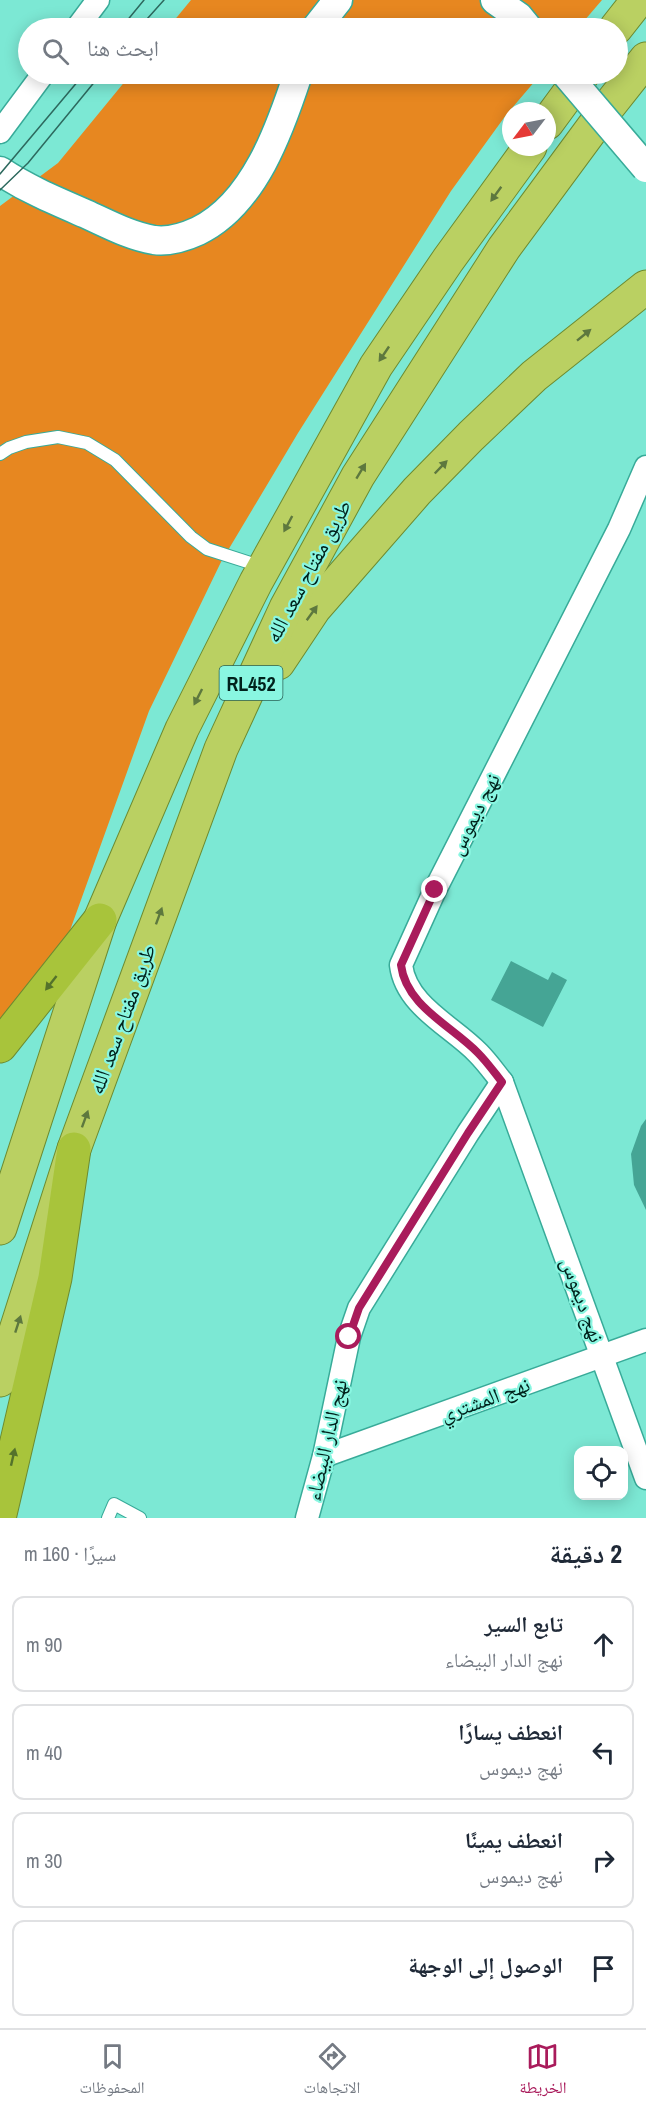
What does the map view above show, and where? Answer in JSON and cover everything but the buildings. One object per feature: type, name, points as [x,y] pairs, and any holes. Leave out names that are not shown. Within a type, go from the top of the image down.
[{"type":"highway","name":"طريق مفتاح سعد الله","points":[[628,82],[646,59]]},
{"type":"highway","points":[[556,111],[576,84]]},
{"type":"highway","name":"طريق مفتاح سعد الله","points":[[0,1380],[74,1149],[220,749],[286,608],[358,476],[504,248],[626,84]]},
{"type":"highway","name":"طريق مفتاح سعد الله","points":[[0,1228],[100,920],[182,729],[264,568],[376,366],[448,260],[523,156]]},
{"type":"highway","points":[[220,749],[314,609],[417,492],[534,376],[633,308],[646,287]]},
{"type":"highway","points":[[0,1046],[100,920]]},
{"type":"highway","points":[[0,1514],[55,1278],[74,1149]]},
{"type":"street","points":[[324,18],[338,0]]},
{"type":"street","points":[[495,0],[519,15]]},
{"type":"street","points":[[83,18],[95,1]]},
{"type":"street","points":[[0,132],[36,84]]},
{"type":"street","points":[[0,171],[39,194],[132,234],[156,240],[184,237],[213,224],[236,202],[275,138],[294,84]]},
{"type":"street","points":[[575,84],[646,168]]},
{"type":"street","name":"نهج ديموس","points":[[646,467],[619,529],[435,890],[401,965],[402,977],[411,994],[478,1053],[502,1082],[646,1478]]},
{"type":"street","name":"نهج الدار البيضاء","points":[[307,1518],[324,1456],[349,1337],[359,1308],[502,1082]]},
{"type":"street","name":"نهج المشتري","points":[[324,1456],[646,1341]]},
{"type":"lane","points":[[0,454],[26,441],[58,437],[87,443],[115,460],[191,537],[207,549],[264,568]]},
{"type":"lane","points":[[108,1518],[114,1504],[140,1518]]},
{"type":"shaded area","points":[[191,0],[602,0],[587,18],[176,18]]},
{"type":"shaded area","points":[[123,84],[532,84],[517,102],[502,102],[502,121],[451,191],[298,433],[221,562],[149,711],[68,936],[0,1027],[0,206],[58,163]]},
{"type":"tram line","points":[[129,18],[144,0]]},
{"type":"tram line","points":[[148,18],[164,0]]},
{"type":"tram line","points":[[0,174],[76,84]]},
{"type":"tram line","points":[[0,190],[28,163],[93,84]]},
{"type":"route","points":[[349,1337],[359,1308],[502,1082],[478,1053],[411,994],[402,977],[401,965],[435,890]]}]
